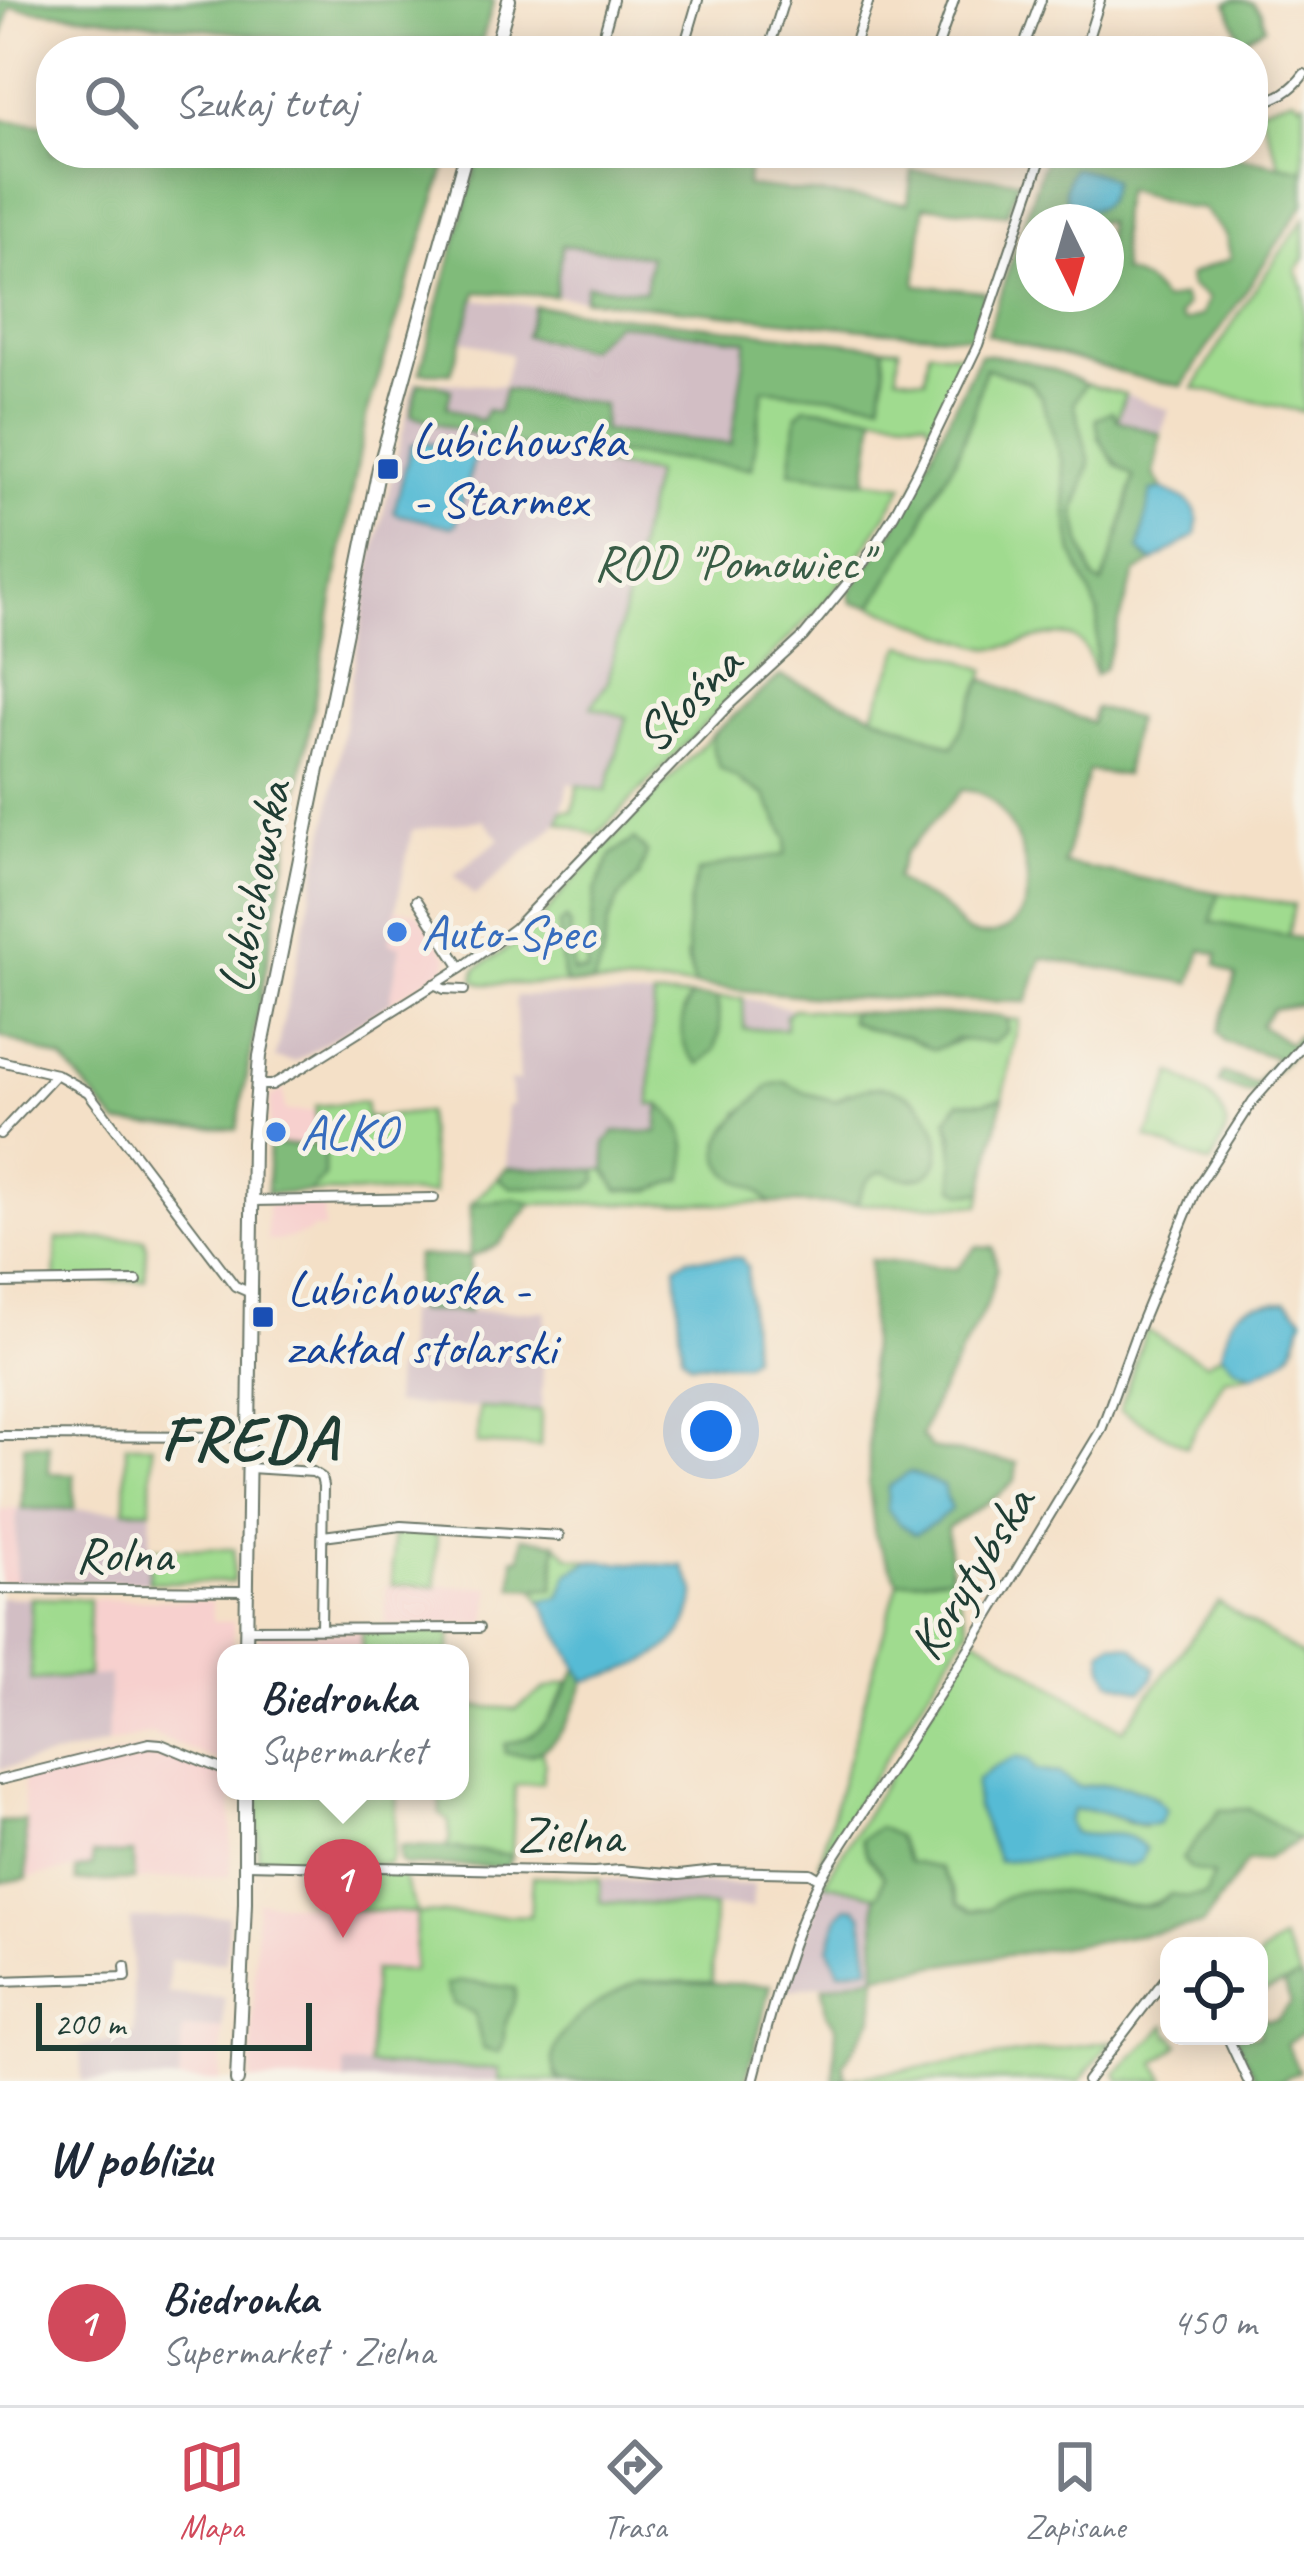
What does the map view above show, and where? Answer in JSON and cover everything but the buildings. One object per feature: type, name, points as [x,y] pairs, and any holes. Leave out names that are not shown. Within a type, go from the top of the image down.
[{"type":"street","points":[[499,36],[509,0]]},
{"type":"street","points":[[603,36],[613,0]]},
{"type":"street","points":[[687,36],[698,0]]},
{"type":"street","points":[[773,36],[784,0]]},
{"type":"street","points":[[857,36],[869,0]]},
{"type":"street","points":[[941,36],[954,0]]},
{"type":"street","points":[[1028,36],[1041,0]]},
{"type":"street","points":[[1089,36],[1100,0]]},
{"type":"street","points":[[1268,102],[1304,74]]},
{"type":"street","name":"Lubichowska","points":[[246,1644],[256,1085],[379,468],[462,168]]},
{"type":"street","name":"Skośna","points":[[256,1085],[272,1085],[461,968],[515,928],[729,705],[804,636],[862,565],[894,515],[978,345],[1038,168]]},
{"type":"street","points":[[417,900],[461,968]]},
{"type":"street","points":[[434,983],[464,990]]},
{"type":"street","name":"Korytybska","points":[[753,2081],[778,1983],[820,1879],[975,1639],[1101,1430],[1196,1190],[1253,1101],[1304,1043]]},
{"type":"street","points":[[0,1060],[56,1074],[88,1092],[235,1286],[251,1293]]},
{"type":"street","points":[[0,1134],[56,1074]]},
{"type":"street","points":[[252,1202],[434,1198]]},
{"type":"street","points":[[0,1283],[137,1281]]},
{"type":"street","points":[[0,1436],[250,1437]]},
{"type":"street","points":[[250,1468],[313,1472],[321,1477],[321,1629]]},
{"type":"street","points":[[323,1536],[401,1526],[559,1536]]},
{"type":"street","name":"Rolna","points":[[0,1589],[247,1591]]},
{"type":"street","points":[[246,1629],[479,1628]]},
{"type":"street","points":[[0,1780],[149,1743],[217,1767]]},
{"type":"street","points":[[237,2081],[245,1800]]},
{"type":"street","name":"Zielna","points":[[245,1864],[680,1875],[715,1870],[810,1873],[820,1879]]},
{"type":"street","points":[[0,1981],[126,1976],[125,1966]]},
{"type":"street","points":[[1087,2081],[1160,1986]]},
{"type":"street","points":[[1231,2045],[1248,2081]]},
{"type":"shaded area","points":[[562,245],[650,255],[645,291],[587,285],[584,299],[556,296]]},
{"type":"shaded area","points":[[474,299],[768,333],[752,468],[602,464],[654,473],[608,682],[592,706],[627,717],[606,791],[569,783],[559,822],[474,896],[454,875],[500,839],[484,820],[412,830],[389,943],[400,946],[390,1002],[295,1062],[275,1058],[328,821],[371,566],[415,381],[503,386],[511,355],[460,339]]},
{"type":"shaded area","points":[[1125,394],[1169,410],[1161,434],[1117,420]]},
{"type":"shaded area","points":[[396,909],[418,913],[448,957],[447,966],[390,1002],[400,947],[389,944]]},
{"type":"shaded area","points":[[515,996],[654,997],[650,1104],[660,1105],[658,1132],[605,1143],[606,1170],[507,1168],[506,1106],[512,1105],[510,1081],[519,1081]]},
{"type":"shaded area","points":[[743,998],[793,1009],[786,1015],[786,1029],[743,1029]]},
{"type":"shaded area","points":[[283,1089],[285,1111],[316,1111],[315,1145],[269,1145],[270,1098]]},
{"type":"shaded area","points":[[267,1205],[324,1205],[324,1229],[267,1241]]},
{"type":"shaded area","points":[[546,1311],[541,1411],[393,1404],[395,1368],[404,1367],[406,1312]]},
{"type":"shaded area","points":[[0,1509],[17,1509],[15,1582],[0,1582]]},
{"type":"shaded area","points":[[17,1509],[151,1510],[149,1582],[15,1582]]},
{"type":"shaded area","points":[[386,1585],[491,1587],[487,1623],[385,1625]]},
{"type":"shaded area","points":[[0,1597],[31,1598],[31,1679],[110,1675],[107,1744],[0,1769]]},
{"type":"shaded area","points":[[89,1599],[212,1601],[213,1621],[233,1622],[233,1644],[217,1644],[217,1760],[151,1734],[107,1744],[110,1676],[88,1676]]},
{"type":"shaded area","points":[[362,1632],[361,1644],[260,1644],[260,1633]]},
{"type":"shaded area","points":[[151,1747],[217,1773],[217,1800],[232,1800],[230,1876],[134,1880],[133,1854],[92,1856],[93,1866],[27,1878],[23,1777]]},
{"type":"shaded area","points":[[600,1879],[754,1885],[752,1908],[599,1902]]},
{"type":"shaded area","points":[[824,1883],[875,1895],[876,1975],[786,1991]]},
{"type":"shaded area","points":[[257,1901],[417,1913],[413,1971],[373,1971],[369,2065],[345,2065],[344,2081],[251,2081]]},
{"type":"shaded area","points":[[228,1915],[226,1962],[170,1960],[168,1994],[225,1998],[223,2029],[183,2029],[179,2081],[82,2081],[80,2047],[135,2034],[130,1919]]},
{"type":"shaded area","points":[[182,2029],[223,2029],[220,2081],[179,2081]]},
{"type":"shaded area","points":[[344,2064],[499,2069],[499,2081],[344,2081]]},
{"type":"green space","points":[[0,0],[494,0],[483,36],[265,36],[10,7],[0,46]]},
{"type":"green space","points":[[1227,3],[1253,3],[1265,27],[1239,36]]},
{"type":"green space","points":[[1294,97],[1300,103],[1304,100],[1304,170],[1280,165],[1268,132],[1268,105]]},
{"type":"green space","points":[[0,120],[36,124],[36,168],[445,168],[366,417],[237,1129],[118,1124],[63,1060],[0,1036]]},
{"type":"green space","points":[[1268,163],[1304,170],[1304,204],[1182,386],[987,334],[1016,247],[1016,312],[1124,312],[1124,273],[1146,282],[1163,301],[1182,296],[1186,305],[1179,316],[1184,322],[1202,315],[1208,298],[1190,286],[1189,276],[1231,258],[1226,236],[1203,209],[1125,189],[1123,204],[1030,204],[1042,168],[1268,168]]},
{"type":"green space","points":[[476,168],[748,168],[747,186],[908,203],[912,171],[1019,180],[1007,214],[924,206],[916,285],[985,292],[973,337],[584,299],[587,285],[645,291],[650,256],[562,245],[555,296],[477,292],[451,373],[420,372]]},
{"type":"green space","points":[[1304,219],[1304,258],[1296,270],[1304,290],[1304,412],[1194,388],[1248,299]]},
{"type":"green space","points":[[535,306],[884,347],[881,401],[763,389],[752,468],[604,452],[601,464],[501,442],[411,415],[418,383],[451,390],[447,407],[481,421],[487,410],[498,413],[505,389],[603,405],[603,431],[731,444],[747,340],[616,323],[587,349],[525,336]]},
{"type":"green space","name":"ROD \"Pomowiec\"","points":[[884,347],[899,348],[897,375],[925,379],[929,350],[965,355],[931,428],[926,420],[806,407],[797,415],[791,472],[904,485],[869,542],[834,592],[597,835],[559,822],[562,811],[573,811],[578,785],[606,791],[627,717],[591,707],[608,682],[654,474],[601,464],[603,452],[752,468],[763,389],[881,401]]},
{"type":"green space","points":[[980,354],[1034,364],[1085,384],[1074,403],[1090,463],[1075,511],[1094,579],[1102,584],[1134,477],[1108,452],[1096,419],[1112,411],[1117,420],[1161,434],[1154,474],[1163,489],[1151,491],[1144,556],[1153,562],[1135,573],[1104,669],[1095,675],[1098,612],[1073,553],[1063,464],[1041,397],[1030,382],[985,368],[972,418],[922,525],[872,606],[852,603],[849,592],[893,531]]},
{"type":"green space","points":[[985,368],[1030,383],[1041,397],[1063,464],[1067,514],[1098,612],[1095,675],[1084,648],[1071,637],[1052,635],[987,647],[872,606],[954,462]]},
{"type":"green space","points":[[1085,384],[1125,394],[1117,420],[1098,437],[1116,465],[1134,476],[1103,585],[1094,579],[1075,511],[1083,488],[1074,403]]},
{"type":"green space","points":[[805,407],[875,415],[866,481],[790,472],[797,415]]},
{"type":"green space","points":[[902,645],[986,670],[954,747],[873,714]]},
{"type":"green space","points":[[780,676],[953,747],[983,679],[1091,723],[1095,708],[1135,718],[1125,775],[1088,771],[1064,864],[1219,893],[1211,922],[1304,939],[1304,1004],[1272,1009],[1260,1025],[1289,1044],[1297,1035],[1303,1042],[1255,1092],[1218,1083],[1223,1073],[1256,1084],[1277,1058],[1225,1042],[1218,1032],[1236,976],[1217,965],[1218,954],[1202,950],[1191,983],[1042,958],[1027,1002],[821,997],[695,986],[687,929],[698,872],[785,855],[787,839],[765,795],[720,768],[713,734]],"holes":[[[962,790],[980,793],[994,803],[1017,838],[1024,859],[1026,900],[1019,917],[993,934],[966,931],[943,907],[896,878],[904,854]]]},
{"type":"green space","points":[[713,734],[712,746],[743,784],[765,795],[787,839],[785,855],[732,862],[686,956],[695,986],[593,984],[607,924],[619,898],[639,876],[647,853],[634,840],[588,972],[573,972],[570,928],[560,949],[566,984],[483,984],[474,980],[476,969],[543,917]]},
{"type":"green space","points":[[634,839],[647,852],[639,876],[619,898],[608,923],[593,984],[566,984],[559,925],[566,919],[570,928],[573,972],[587,972],[595,891],[611,855]]},
{"type":"green space","points":[[1219,893],[1294,905],[1288,936],[1210,922]]},
{"type":"green space","points":[[654,997],[690,997],[683,1011],[720,1031],[717,998],[743,998],[744,1029],[786,1029],[786,1015],[793,1009],[851,1012],[851,1021],[867,1029],[904,1036],[934,1050],[1007,1031],[1007,1019],[1019,1020],[1003,1098],[959,1102],[947,1119],[964,1193],[983,1192],[980,1205],[857,1204],[865,1183],[883,1171],[848,1093],[835,1101],[784,1082],[770,1085],[739,1113],[728,1173],[770,1203],[532,1204],[515,1199],[471,1204],[498,1177],[510,1187],[596,1181],[596,1170],[606,1170],[618,1190],[651,1190],[683,1179],[660,1105],[650,1105]]},
{"type":"green space","points":[[690,997],[717,998],[720,1031],[715,1050],[700,1064],[687,1050],[682,1034]]},
{"type":"green space","points":[[851,1012],[997,1016],[1007,1019],[1007,1031],[994,1043],[956,1039],[934,1050],[905,1036],[867,1029],[850,1021]]},
{"type":"green space","points":[[1173,1073],[1207,1095],[1225,1119],[1224,1137],[1210,1164],[1147,1138]]},
{"type":"green space","points":[[784,1082],[835,1101],[871,1088],[901,1091],[922,1107],[936,1129],[939,1152],[932,1170],[914,1179],[877,1173],[866,1183],[857,1204],[770,1203],[729,1174],[719,1149],[741,1114],[770,1085]]},
{"type":"green space","points":[[1003,1098],[983,1192],[964,1193],[954,1188],[953,1137],[947,1119],[959,1102]]},
{"type":"green space","points":[[365,1102],[367,1118],[426,1112],[434,1194],[310,1192],[324,1176],[324,1154],[315,1145],[316,1106]]},
{"type":"green space","points":[[660,1105],[681,1128],[686,1158],[683,1179],[651,1190],[618,1190],[606,1170],[605,1143],[614,1132],[657,1132]]},
{"type":"green space","points":[[269,1145],[315,1145],[324,1154],[324,1176],[310,1192],[267,1194]]},
{"type":"green space","points":[[507,1168],[596,1170],[597,1181],[588,1188],[510,1187],[498,1177]]},
{"type":"green space","points":[[515,1199],[532,1204],[498,1245],[470,1257],[471,1204]]},
{"type":"green space","points":[[57,1239],[144,1239],[145,1280],[55,1281]]},
{"type":"green space","points":[[976,1247],[993,1248],[997,1268],[988,1302],[921,1436],[931,1448],[1017,1463],[1015,1481],[947,1528],[951,1576],[898,1582],[875,1537],[869,1485],[870,1260],[957,1269]]},
{"type":"green space","points":[[416,1256],[470,1257],[468,1312],[415,1311]]},
{"type":"green space","points":[[1146,1330],[1206,1363],[1222,1354],[1237,1368],[1254,1374],[1225,1378],[1186,1447],[1120,1410]]},
{"type":"green space","points":[[479,1408],[541,1411],[540,1447],[477,1444]]},
{"type":"green space","points":[[24,1444],[49,1445],[49,1473],[74,1474],[74,1509],[22,1509]]},
{"type":"green space","points":[[126,1445],[152,1445],[151,1510],[125,1510]]},
{"type":"green space","points":[[399,1532],[437,1534],[436,1586],[392,1585],[393,1537]]},
{"type":"green space","points":[[522,1537],[556,1543],[554,1589],[513,1588],[514,1558],[521,1558]]},
{"type":"green space","points":[[556,1543],[569,1557],[590,1561],[569,1573],[560,1597],[541,1601],[535,1589],[554,1589]]},
{"type":"green space","points":[[150,1548],[234,1549],[233,1582],[149,1582]]},
{"type":"green space","points":[[951,1576],[969,1627],[818,1865],[898,1582]]},
{"type":"green space","points":[[31,1598],[89,1599],[88,1676],[31,1680]]},
{"type":"green space","points":[[1218,1602],[1304,1657],[1304,1837],[1299,1840],[1250,1809],[1206,1895],[1171,1894],[1134,1906],[1077,1895],[971,1911],[958,1904],[952,1888],[909,1862],[897,1836],[867,1855],[884,1876],[879,1893],[824,1883],[974,1636],[1123,1730]],"holes":[[[1036,1770],[1059,1774],[1079,1787],[1119,1786],[1157,1798],[1144,1827],[1096,1811],[1073,1810],[1068,1821],[1073,1832],[1084,1836],[1096,1860],[1064,1857]]]},
{"type":"green space","points":[[362,1632],[450,1632],[450,1644],[362,1644]]},
{"type":"green space","points":[[578,1667],[585,1681],[561,1732],[534,1753],[505,1753],[505,1744],[543,1726]]},
{"type":"green space","points":[[570,1681],[542,1730],[523,1741],[530,1755],[541,1750],[545,1763],[542,1782],[515,1785],[512,1855],[446,1847],[449,1822],[440,1814],[440,1800],[469,1800],[469,1706],[516,1709],[545,1689]]},
{"type":"green space","points":[[258,1800],[396,1800],[389,1864],[258,1858]]},
{"type":"green space","points":[[1250,1809],[1299,1840],[1266,1859],[1247,1861],[1202,1925],[877,1975],[873,2018],[843,2064],[846,2078],[834,2080],[836,2026],[826,2013],[823,1987],[876,1975],[875,1895],[884,1876],[861,1839],[879,1827],[897,1836],[909,1862],[939,1868],[958,1904],[971,1911],[990,1908],[1012,1894],[1041,1890],[1141,1907],[1171,1894],[1206,1895],[1213,1874],[1191,1869],[1182,1859],[1220,1810]]},
{"type":"green space","points":[[25,1821],[27,1878],[0,1883],[0,1822]]},
{"type":"green space","points":[[400,1846],[512,1855],[507,1867],[405,1865],[400,1861]]},
{"type":"green space","points":[[133,1853],[134,1880],[76,1882],[76,1870],[92,1866],[92,1855]]},
{"type":"green space","points":[[341,1869],[401,1872],[418,1913],[530,1916],[533,1876],[600,1879],[600,1902],[714,1907],[712,1982],[640,1981],[554,2074],[560,2081],[499,2081],[499,2069],[369,2065],[373,1970],[413,1971],[417,1913],[340,1908]]},
{"type":"green space","points":[[1282,1940],[1300,1977],[1268,1990],[1268,1950]]},
{"type":"green space","points":[[1300,1977],[1304,1985],[1304,2032],[1286,2044],[1299,2071],[1280,2081],[1257,2081],[1239,2045],[1268,2045],[1268,2020],[1277,2019],[1291,2003],[1284,1984]]},
{"type":"green space","points":[[462,1981],[515,1988],[499,2053],[483,2049],[474,2013],[454,2004],[446,1985]]},
{"type":"green space","points":[[639,1981],[771,1985],[746,2081],[560,2081],[553,2065],[563,2034],[592,2007]]},
{"type":"green space","points":[[1160,2031],[1160,2045],[1179,2045],[1156,2063],[1165,2081],[1120,2081],[1116,2073]]},
{"type":"green space","points":[[1112,2041],[1080,2081],[834,2081],[846,2078]]},
{"type":"water","points":[[1073,168],[1112,180],[1102,204],[1072,204],[1065,186]]},
{"type":"water","points":[[421,441],[472,454],[474,459],[452,527],[394,511],[411,445]]},
{"type":"water","points":[[1163,489],[1191,504],[1198,524],[1196,535],[1153,562],[1139,550],[1151,491]]},
{"type":"water","points":[[688,1258],[741,1258],[747,1267],[752,1356],[745,1363],[690,1363],[682,1355],[676,1266]]},
{"type":"water","points":[[1286,1301],[1303,1316],[1294,1347],[1284,1359],[1254,1374],[1237,1368],[1222,1354],[1229,1326],[1240,1311]]},
{"type":"water","points":[[910,1472],[943,1486],[951,1509],[915,1534],[887,1509],[888,1487]]},
{"type":"water","points":[[590,1561],[683,1566],[695,1595],[685,1627],[664,1651],[633,1667],[585,1681],[541,1601],[560,1597],[569,1573]]},
{"type":"water","points":[[1113,1643],[1133,1647],[1155,1668],[1142,1691],[1111,1681],[1102,1650]]},
{"type":"water","points":[[1016,1757],[1079,1787],[1127,1786],[1158,1801],[1166,1810],[1159,1823],[1143,1824],[1081,1810],[1073,1810],[1068,1821],[1073,1832],[1137,1841],[1146,1849],[1141,1861],[1131,1866],[1064,1857],[998,1861],[976,1806],[976,1781]]},
{"type":"water","points":[[846,1907],[862,1914],[870,1966],[839,1971],[829,1948],[838,1916]]},
{"type":"place","name":"Lubichowska - Starmex","points":[[388,469]]},
{"type":"place","name":"Auto-Spec","points":[[397,932]]},
{"type":"place","name":"ALKO","points":[[276,1132]]},
{"type":"place","name":"Lubichowska - zakład stolarski","points":[[263,1317]]},
{"type":"place","name":"Biedronka","points":[[343,1938]]},
{"type":"district","name":"FREDA","points":[[250,1438]]}]
